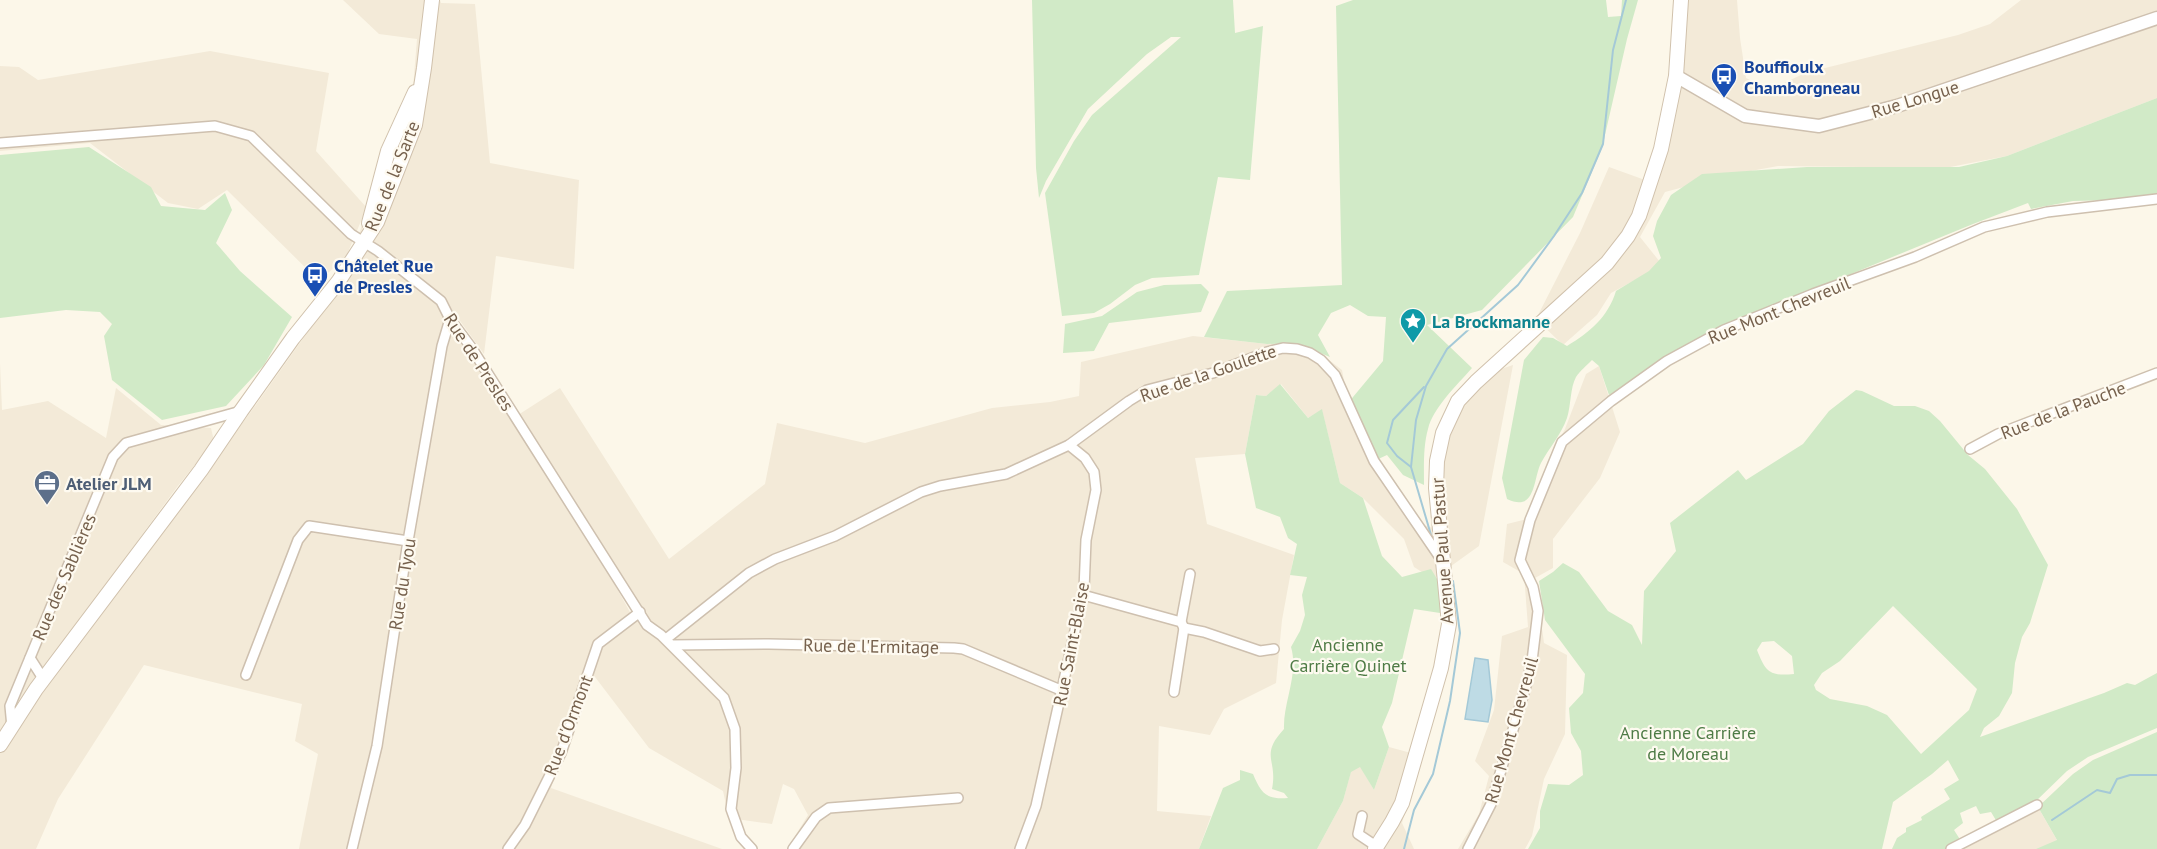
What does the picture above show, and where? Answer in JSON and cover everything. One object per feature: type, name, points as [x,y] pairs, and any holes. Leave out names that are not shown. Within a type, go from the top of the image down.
[{"type":"main road","name":"Rue de la Sarte","points":[[364,243],[377,222],[382,195],[408,123],[424,68],[432,0]]},
{"type":"main road","name":"Avenue Paul Pastur","points":[[1375,848],[1402,803],[1442,668],[1449,624],[1436,488],[1437,461],[1443,433],[1458,402],[1476,382],[1598,271],[1628,236],[1639,216],[1661,149],[1676,76],[1681,0]]},
{"type":"main road","name":"Rue des Sablières","points":[[0,745],[34,692],[201,470],[293,338],[338,282],[364,243]]},
{"type":"street","name":"Rue Longue","points":[[1676,76],[1744,116],[1819,126],[1897,106],[2157,18]]},
{"type":"street","name":"Rue de Presles","points":[[0,143],[215,126],[251,136],[351,234],[378,251],[441,301],[450,319],[471,347],[647,624],[669,642],[724,698],[735,729],[735,768],[731,809],[741,837],[752,849]]},
{"type":"street","name":"Rue Mont Chevreuil","points":[[1468,849],[1491,804],[1528,678],[1538,611],[1533,587],[1520,560],[1530,520],[1562,442],[1611,401],[1666,361],[1724,330],[1812,294],[1915,257],[1984,227],[2047,212],[2157,199]]},
{"type":"street","name":"Rue du Tyou","points":[[352,849],[377,746],[408,541],[442,346],[450,319]]},
{"type":"street","name":"Rue de la Goulette","points":[[669,642],[749,573],[775,559],[835,536],[921,492],[940,486],[1006,474],[1069,446],[1147,390],[1213,373],[1283,348],[1310,353],[1321,360],[1335,375],[1374,461],[1444,564]]},
{"type":"street","name":"Rue de la Pauche","points":[[1970,449],[1998,434],[2157,373]]},
{"type":"street","name":"Rue des Sablières","points":[[12,728],[10,706],[113,457],[126,443],[241,411]]},
{"type":"street","points":[[216,417],[227,431]]},
{"type":"street","name":"Rue Saint-Blaise","points":[[1020,849],[1036,806],[1063,691],[1083,595],[1086,540],[1096,490],[1094,472],[1085,458],[1069,446]]},
{"type":"street","points":[[246,675],[298,540],[309,526],[408,541]]},
{"type":"street","points":[[1174,692],[1190,574]]},
{"type":"street","points":[[1083,595],[1260,651],[1274,649]]},
{"type":"street","name":"Rue d'Ormont","points":[[508,849],[525,825],[561,753],[598,644],[640,612]]},
{"type":"street","name":"Rue de l'Ermitage","points":[[669,642],[963,649],[1063,691]]},
{"type":"street","name":"Rue des Sablières","points":[[30,658],[44,680]]},
{"type":"street","points":[[21,680],[34,692]]},
{"type":"street","points":[[792,849],[816,817],[829,808],[958,798]]},
{"type":"street","points":[[1951,849],[2037,805]]},
{"type":"street","points":[[1362,816],[1358,834],[1375,848]]},
{"type":"shaded area","points":[[343,0],[440,0],[441,3],[475,4],[490,163],[579,180],[574,269],[496,256],[484,354],[442,296],[359,235],[366,209],[346,257],[319,281],[227,190],[198,209],[168,203],[90,143],[0,151],[0,66],[19,67],[38,80],[210,51],[329,73],[316,151],[367,208],[413,88],[417,39],[379,34]]},
{"type":"shaded area","points":[[1683,0],[1737,0],[1746,78],[1770,90],[1805,73],[1958,35],[1990,24],[2021,0],[2157,0],[2157,98],[2007,156],[1945,168],[1778,166],[1729,175],[1665,192],[1640,237],[1660,262],[1648,273],[1611,293],[1597,315],[1563,345],[1536,319],[1580,233],[1609,167],[1645,180],[1661,168]]},
{"type":"shaded area","points":[[366,250],[428,292],[459,335],[589,538],[631,614],[595,644],[551,788],[722,849],[299,849],[318,754],[295,741],[302,704],[144,665],[58,799],[36,849],[0,849],[0,753],[42,686],[250,413]]},
{"type":"shaded area","points":[[1193,336],[1267,344],[1296,343],[1320,353],[1342,370],[1348,403],[1366,445],[1421,524],[1436,529],[1441,459],[1459,405],[1498,370],[1513,365],[1479,546],[1433,579],[1414,567],[1404,539],[1363,498],[1340,483],[1322,410],[1308,418],[1281,384],[1266,396],[1256,395],[1245,454],[1195,458],[1207,524],[1294,555],[1282,620],[1276,683],[1224,709],[1210,735],[1159,726],[1157,811],[1211,816],[1199,849],[787,849],[808,815],[794,789],[783,784],[772,824],[729,818],[723,791],[649,748],[592,673],[600,646],[639,616],[518,415],[560,388],[669,559],[765,484],[777,423],[865,443],[992,408],[1050,402],[1079,396],[1081,362]]},
{"type":"shaded area","points":[[0,363],[2,410],[48,401],[106,438],[116,388],[161,425],[211,428],[214,441],[177,487],[89,607],[0,739]]},
{"type":"shaded area","points":[[1599,366],[1620,432],[1600,478],[1553,539],[1553,568],[1535,578],[1544,643],[1567,655],[1565,734],[1544,779],[1532,836],[1525,849],[1458,849],[1479,814],[1489,776],[1475,761],[1494,710],[1502,636],[1528,627],[1524,574],[1503,562],[1507,524],[1527,519],[1548,461],[1565,429],[1586,374]]},
{"type":"shaded area","points":[[1389,747],[1422,756],[1402,823],[1414,849],[1317,849],[1343,801],[1351,771],[1360,766],[1374,790]]},
{"type":"shaded area","points":[[2035,802],[2062,849],[1947,849]]},
{"type":"green space","points":[[1032,0],[1233,0],[1235,33],[1263,26],[1250,180],[1218,177],[1199,275],[1152,278],[1135,285],[1094,313],[1062,316],[1045,193],[1074,141],[1092,115],[1181,37],[1171,37],[1147,54],[1088,109],[1046,181],[1039,198],[1036,168]]},
{"type":"green space","points":[[1353,0],[1606,0],[1608,17],[1621,16],[1622,0],[1638,0],[1602,148],[1573,217],[1482,310],[1427,325],[1472,368],[1446,397],[1431,421],[1425,443],[1424,485],[1403,475],[1387,455],[1374,461],[1348,403],[1383,361],[1386,317],[1368,316],[1350,305],[1331,313],[1318,335],[1330,357],[1296,343],[1267,344],[1204,337],[1227,291],[1342,285],[1336,6]]},
{"type":"green space","points":[[2157,98],[2157,199],[2073,201],[2031,209],[2028,203],[1707,333],[1609,395],[1599,366],[1592,360],[1576,377],[1567,418],[1541,463],[1532,492],[1523,502],[1507,499],[1502,478],[1524,360],[1543,337],[1553,338],[1567,346],[1583,335],[1603,316],[1616,291],[1649,271],[1661,258],[1653,236],[1657,221],[1671,195],[1702,174],[1807,167],[1959,167],[2007,156]]},
{"type":"green space","points":[[89,147],[151,187],[161,206],[205,210],[225,193],[232,210],[216,243],[240,271],[292,317],[264,365],[226,406],[162,420],[112,380],[104,336],[112,324],[100,312],[66,310],[0,318],[0,155]]},
{"type":"green space","points":[[1201,284],[1209,292],[1201,312],[1109,323],[1094,351],[1063,353],[1065,324],[1102,316],[1137,292],[1164,285]]},
{"type":"green space","name":"Ancienne Carrière Quinet","points":[[1280,384],[1308,418],[1322,409],[1340,483],[1363,498],[1382,556],[1402,577],[1431,569],[1440,584],[1440,613],[1414,609],[1392,703],[1382,727],[1389,747],[1374,790],[1360,767],[1351,772],[1343,801],[1317,849],[1199,849],[1223,788],[1240,780],[1240,770],[1253,774],[1265,794],[1274,798],[1288,798],[1284,793],[1272,789],[1271,752],[1272,746],[1284,729],[1293,667],[1291,647],[1300,631],[1305,615],[1302,595],[1307,577],[1290,575],[1297,544],[1288,538],[1280,517],[1256,508],[1245,454],[1256,395],[1266,396]]},
{"type":"green space","name":"Ancienne Carrière de Moreau","points":[[1856,390],[1894,406],[1915,406],[1929,411],[1968,455],[1985,469],[2017,509],[2048,565],[2030,623],[2022,637],[2015,663],[2012,693],[1999,716],[1984,728],[1980,737],[2127,683],[2135,685],[2157,673],[2157,728],[2088,757],[2067,771],[2035,802],[1997,822],[1991,812],[1980,814],[1976,806],[1960,813],[1963,823],[1954,830],[1961,841],[1947,849],[1892,849],[1897,838],[1906,832],[1906,828],[1922,820],[1921,817],[1950,799],[1944,789],[1959,780],[1948,760],[1893,802],[1882,849],[1528,849],[1540,828],[1540,811],[1548,784],[1569,785],[1583,775],[1581,751],[1571,733],[1569,708],[1583,693],[1585,674],[1545,620],[1539,581],[1563,563],[1579,572],[1608,611],[1632,625],[1642,645],[1644,591],[1676,551],[1670,523],[1738,470],[1746,480],[1803,444],[1829,411]],"holes":[[[1893,606],[1977,689],[1969,710],[1921,754],[1887,715],[1867,706],[1830,699],[1816,690],[1814,685],[1822,673],[1840,661]],[[1774,641],[1792,656],[1794,674],[1774,673],[1763,664],[1757,650],[1762,642]]]},
{"type":"green space","points":[[2157,732],[2157,849],[2036,849],[2057,840],[2038,807],[2073,774],[2093,760]]},
{"type":"water","points":[[1475,658],[1488,660],[1492,700],[1488,722],[1465,719]]},
{"type":"waterway","points":[[1431,535],[1411,467],[1416,420],[1426,386],[1447,349],[1518,285],[1582,193],[1603,144],[1613,50],[1626,0]]},
{"type":"waterway","points":[[1411,467],[1397,456],[1387,443],[1393,420],[1424,387]]},
{"type":"waterway","points":[[1404,849],[1414,810],[1433,774],[1450,701],[1460,633],[1453,581]]},
{"type":"waterway","points":[[2052,820],[2097,790],[2110,793],[2117,779],[2130,775],[2157,775]]},
{"type":"place","name":"Bouffioulx Chamborgneau","points":[[1724,99]]},
{"type":"place","name":"Châtelet Rue de Presles","points":[[315,298]]},
{"type":"place","name":"La Brockmanne","points":[[1413,344]]},
{"type":"place","name":"Atelier JLM","points":[[47,506]]}]
